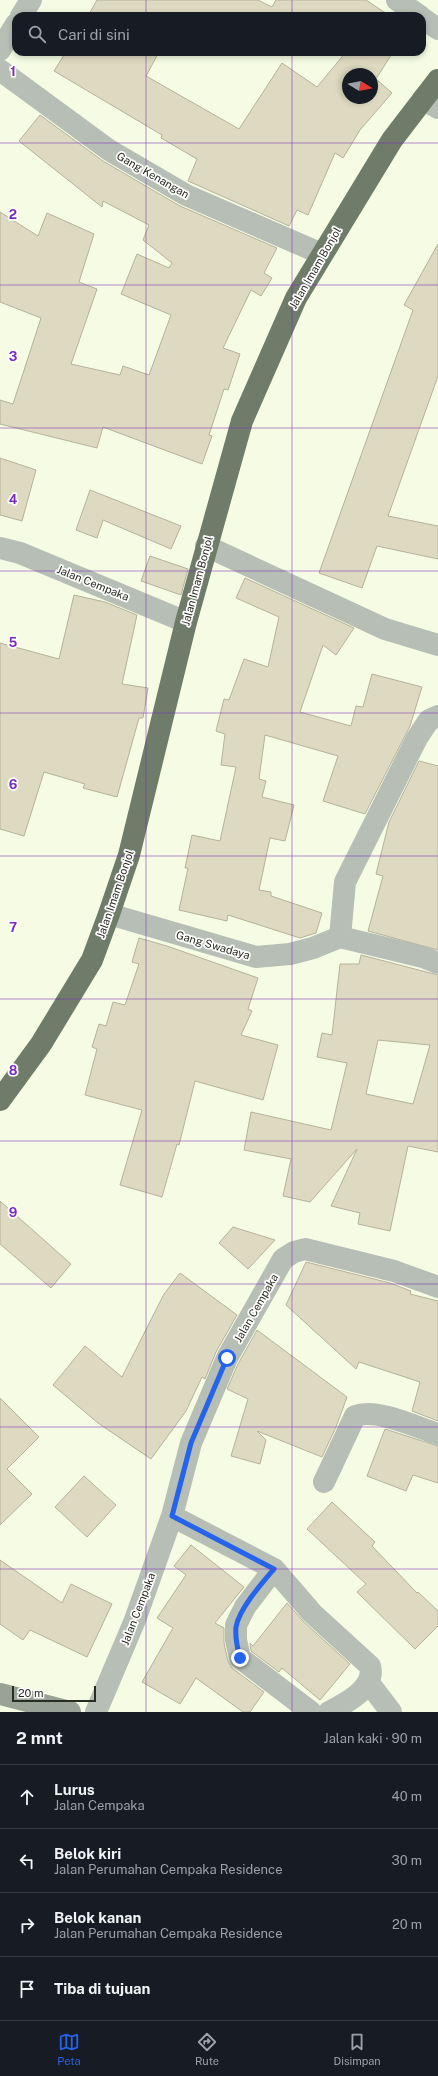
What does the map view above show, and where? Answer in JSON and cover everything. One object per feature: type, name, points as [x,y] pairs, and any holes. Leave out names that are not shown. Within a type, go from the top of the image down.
[{"type":"highway","name":"Jalan Imam Bonjol","points":[[0,1100],[41,1044],[92,960],[109,914],[129,855],[186,622],[242,421],[296,298],[392,140],[431,104],[438,80]]},
{"type":"street","points":[[24,12],[31,0]]},
{"type":"street","points":[[397,0],[414,12]]},
{"type":"street","points":[[426,21],[438,29]]},
{"type":"street","points":[[0,50],[12,30]]},
{"type":"street","name":"Gang Kenangan","points":[[0,70],[110,150],[186,196],[322,254]]},
{"type":"street","points":[[206,546],[384,629],[438,645]]},
{"type":"street","name":"Jalan Cempaka","points":[[0,548],[20,553],[186,622]]},
{"type":"street","points":[[438,716],[428,720],[417,738],[345,882],[340,937],[438,962]]},
{"type":"street","name":"Gang Swadaya","points":[[109,914],[256,957],[290,954],[313,948],[340,937]]},
{"type":"street","name":"Jalan Cempaka","points":[[96,1712],[135,1620],[172,1516],[191,1443],[227,1358],[283,1260],[294,1252],[305,1249],[394,1271],[438,1287]]},
{"type":"street","points":[[324,1482],[355,1416],[367,1414],[380,1415],[438,1434]]},
{"type":"street","points":[[172,1516],[274,1569],[312,1613],[370,1666],[372,1672],[369,1683],[345,1704],[329,1712]]},
{"type":"street","points":[[274,1569],[245,1607],[236,1625],[236,1640],[240,1658],[311,1712]]},
{"type":"street","points":[[369,1683],[391,1712]]},
{"type":"street","points":[[0,1694],[70,1712]]},
{"type":"building","points":[[97,0],[258,0],[272,7],[276,0],[366,0],[384,12],[90,12]]},
{"type":"building","points":[[63,56],[157,56],[146,76],[239,129],[282,63],[317,87],[343,56],[390,56],[378,76],[378,68],[342,68],[342,104],[378,104],[378,81],[392,93],[360,130],[343,158],[335,153],[308,215],[297,210],[289,226],[188,181],[197,159],[161,138],[162,135],[54,71]]},
{"type":"building","points":[[40,115],[103,161],[180,206],[277,248],[264,273],[272,278],[261,296],[251,290],[223,348],[240,354],[228,390],[224,389],[209,435],[212,436],[202,464],[103,427],[97,448],[0,424],[0,400],[13,404],[41,318],[0,302],[0,212],[38,236],[47,213],[94,234],[79,282],[97,289],[71,364],[120,375],[123,366],[149,375],[171,315],[121,294],[137,254],[169,268],[172,263],[143,240],[149,225],[103,201],[102,207],[19,141]]},
{"type":"building","points":[[438,244],[438,376],[388,516],[438,526],[438,559],[377,546],[362,588],[319,573],[413,310],[404,305]]},
{"type":"building","points":[[0,458],[36,470],[22,521],[0,515]]},
{"type":"building","points":[[90,490],[181,526],[171,549],[103,520],[97,538],[76,530]]},
{"type":"building","points":[[150,556],[188,569],[181,595],[141,581]]},
{"type":"building","points":[[245,578],[354,628],[336,655],[323,645],[300,712],[351,726],[356,706],[363,707],[372,674],[422,687],[410,726],[365,814],[323,801],[338,756],[265,735],[259,779],[266,781],[262,797],[294,805],[285,841],[270,838],[259,890],[271,892],[271,896],[322,913],[316,933],[300,938],[228,915],[227,921],[179,910],[188,868],[185,868],[192,835],[220,841],[236,767],[221,765],[225,734],[216,731],[224,699],[229,700],[244,659],[268,667],[279,617],[236,598]]},
{"type":"building","points":[[74,595],[105,602],[137,615],[122,684],[148,688],[143,718],[139,718],[117,797],[83,788],[85,784],[44,772],[24,836],[0,829],[0,643],[59,659]]},
{"type":"building","points":[[419,761],[438,766],[438,950],[368,931],[383,876],[376,874],[389,822]]},
{"type":"building","points":[[139,938],[167,946],[258,978],[248,1009],[252,1011],[241,1035],[278,1045],[263,1100],[195,1081],[179,1145],[177,1144],[162,1197],[120,1185],[142,1110],[85,1095],[97,1049],[92,1047],[99,1024],[106,1026],[113,1002],[125,1005],[139,964],[132,962]]},
{"type":"building","points":[[361,955],[438,975],[438,1152],[408,1146],[390,1231],[358,1224],[360,1213],[331,1206],[357,1149],[310,1202],[283,1196],[291,1159],[244,1150],[251,1112],[331,1130],[347,1063],[317,1057],[322,1033],[332,1035],[340,964],[359,964]],"holes":[[[378,1040],[430,1045],[413,1104],[366,1094]]]},
{"type":"building","points":[[0,1201],[71,1264],[51,1288],[0,1244]]},
{"type":"building","points":[[233,1227],[275,1240],[248,1269],[219,1243]]},
{"type":"building","points":[[306,1262],[390,1283],[411,1291],[410,1294],[438,1301],[438,1421],[412,1411],[420,1382],[359,1362],[356,1369],[286,1305]]},
{"type":"building","points":[[180,1273],[237,1315],[216,1352],[205,1379],[202,1377],[186,1411],[151,1459],[98,1423],[53,1385],[85,1346],[122,1377],[164,1294]]},
{"type":"building","points":[[257,1330],[347,1397],[336,1427],[322,1457],[257,1431],[266,1440],[260,1464],[231,1456],[248,1399],[227,1389],[238,1364]]},
{"type":"building","points":[[0,1398],[39,1437],[7,1469],[32,1494],[0,1525]]},
{"type":"building","points":[[385,1429],[438,1446],[438,1483],[413,1475],[406,1491],[367,1476]]},
{"type":"building","points":[[84,1476],[116,1505],[87,1537],[55,1507]]},
{"type":"building","points":[[332,1502],[375,1542],[372,1546],[417,1593],[418,1592],[438,1611],[438,1626],[415,1649],[357,1592],[366,1584],[307,1529]]},
{"type":"building","points":[[191,1545],[244,1587],[215,1623],[224,1628],[224,1643],[228,1661],[232,1668],[264,1692],[250,1712],[243,1712],[196,1678],[180,1704],[142,1682],[173,1628],[157,1618],[186,1575],[174,1566]]},
{"type":"building","points":[[0,1560],[62,1603],[71,1584],[112,1604],[87,1657],[30,1630],[23,1640],[0,1624]]},
{"type":"building","points":[[287,1603],[304,1622],[350,1664],[320,1700],[282,1668],[279,1672],[251,1651],[250,1643],[253,1646]]},
{"type":"route","points":[[227,1358],[191,1443],[172,1516],[274,1569],[245,1607],[236,1625],[236,1640],[240,1658]]}]
